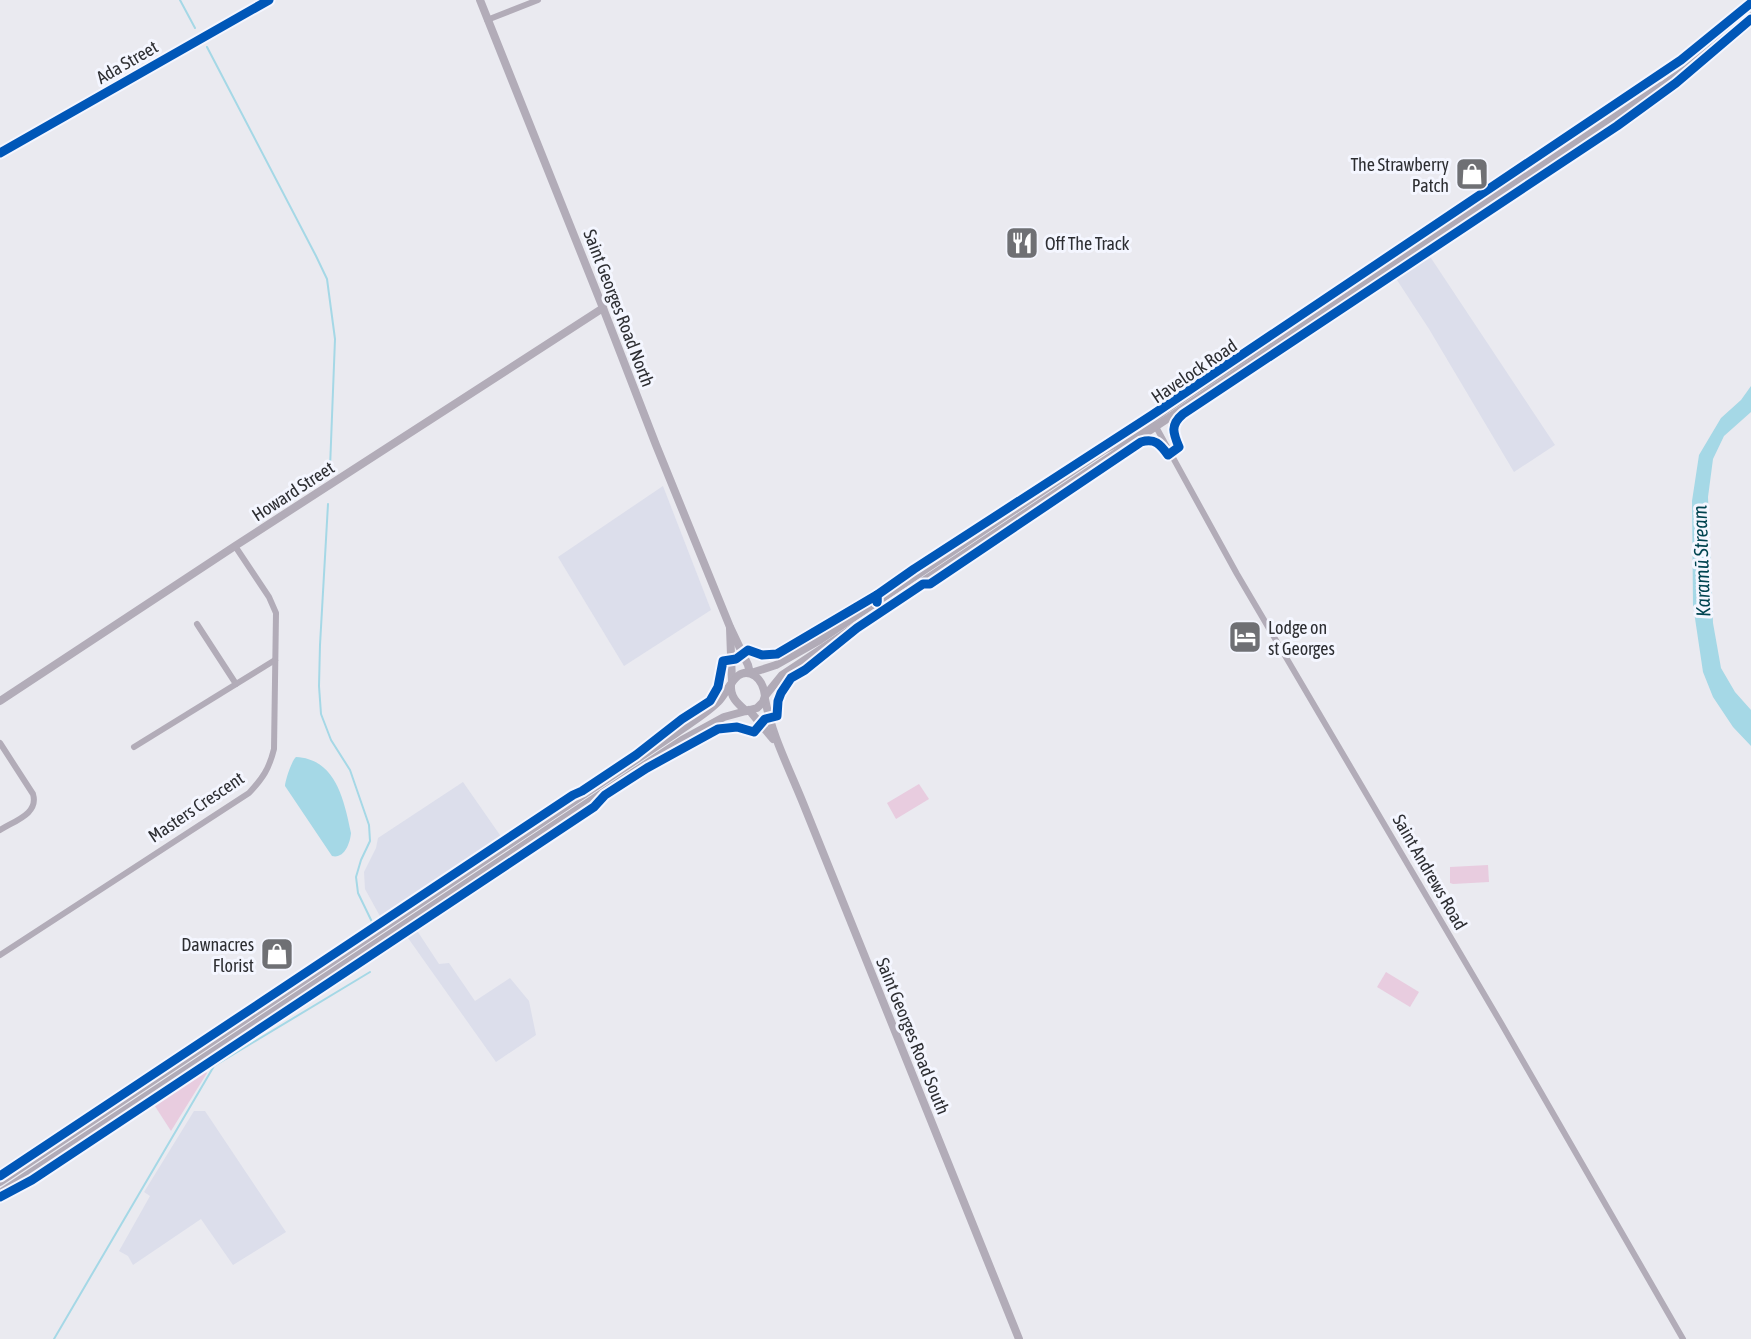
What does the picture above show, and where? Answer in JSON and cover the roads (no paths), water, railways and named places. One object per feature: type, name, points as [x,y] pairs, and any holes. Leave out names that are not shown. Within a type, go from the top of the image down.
[{"type":"main road","name":"Havelock Road","points":[[765,698],[782,675],[1606,119],[1682,65],[1712,39],[1751,11]]},
{"type":"main road","name":"Havelock Road","points":[[750,673],[776,665],[820,640],[1104,450],[1154,423]]},
{"type":"main road","points":[[0,1182],[672,736],[718,702],[738,675],[750,673],[762,684],[765,698],[757,708],[710,723],[682,740],[0,1193]]},
{"type":"main road","points":[[731,683],[730,690],[734,699],[747,710]]},
{"type":"street","name":"Ada Street","points":[[0,153],[269,0]]},
{"type":"street","name":"Saint Georges Road North","points":[[480,0],[656,446],[750,673]]},
{"type":"street","points":[[488,20],[538,0]]},
{"type":"street","name":"Howard Street","points":[[0,701],[603,308]]},
{"type":"street","name":"Saint Andrews Road","points":[[1154,423],[1237,574],[1495,1012],[1683,1339]]},
{"type":"street","name":"Masters Crescent","points":[[0,955],[249,793],[264,777],[271,764],[274,749],[276,613],[269,597],[235,546]]},
{"type":"street","points":[[197,624],[236,684]]},
{"type":"street","name":"Saint Georges Road North","points":[[730,627],[731,683]]},
{"type":"street","points":[[134,747],[275,660]]},
{"type":"street","name":"Saint Georges Road South","points":[[765,698],[777,744],[803,803],[1019,1339]]},
{"type":"street","name":"Saint Georges Road South","points":[[747,710],[777,744]]},
{"type":"street","points":[[0,743],[33,794],[35,806],[0,830]]},
{"type":"water","name":"Karamū Stream","points":[[1751,386],[1751,412],[1724,436],[1713,459],[1708,497],[1713,623],[1721,668],[1735,692],[1751,710],[1751,746],[1733,727],[1713,697],[1703,672],[1693,605],[1692,501],[1699,455],[1721,418],[1741,400]]},
{"type":"water","points":[[296,757],[310,759],[320,765],[336,783],[351,833],[348,846],[340,855],[332,856],[285,786]]},
{"type":"waterway","points":[[180,0],[195,28]]},
{"type":"waterway","points":[[207,47],[327,279],[335,339],[330,468]]},
{"type":"waterway","points":[[328,504],[320,645],[321,714],[331,740],[350,770],[369,825],[370,841],[356,877],[358,893],[373,924]]},
{"type":"waterway","points":[[54,1339],[214,1066],[370,972]]},
{"type":"place","name":"The Strawberry Patch","points":[[1472,174]]},
{"type":"place","name":"Off The Track","points":[[1022,243]]},
{"type":"place","name":"Lodge on st Georges","points":[[1245,637]]},
{"type":"place","name":"Dawnacres Florist","points":[[277,954]]}]
